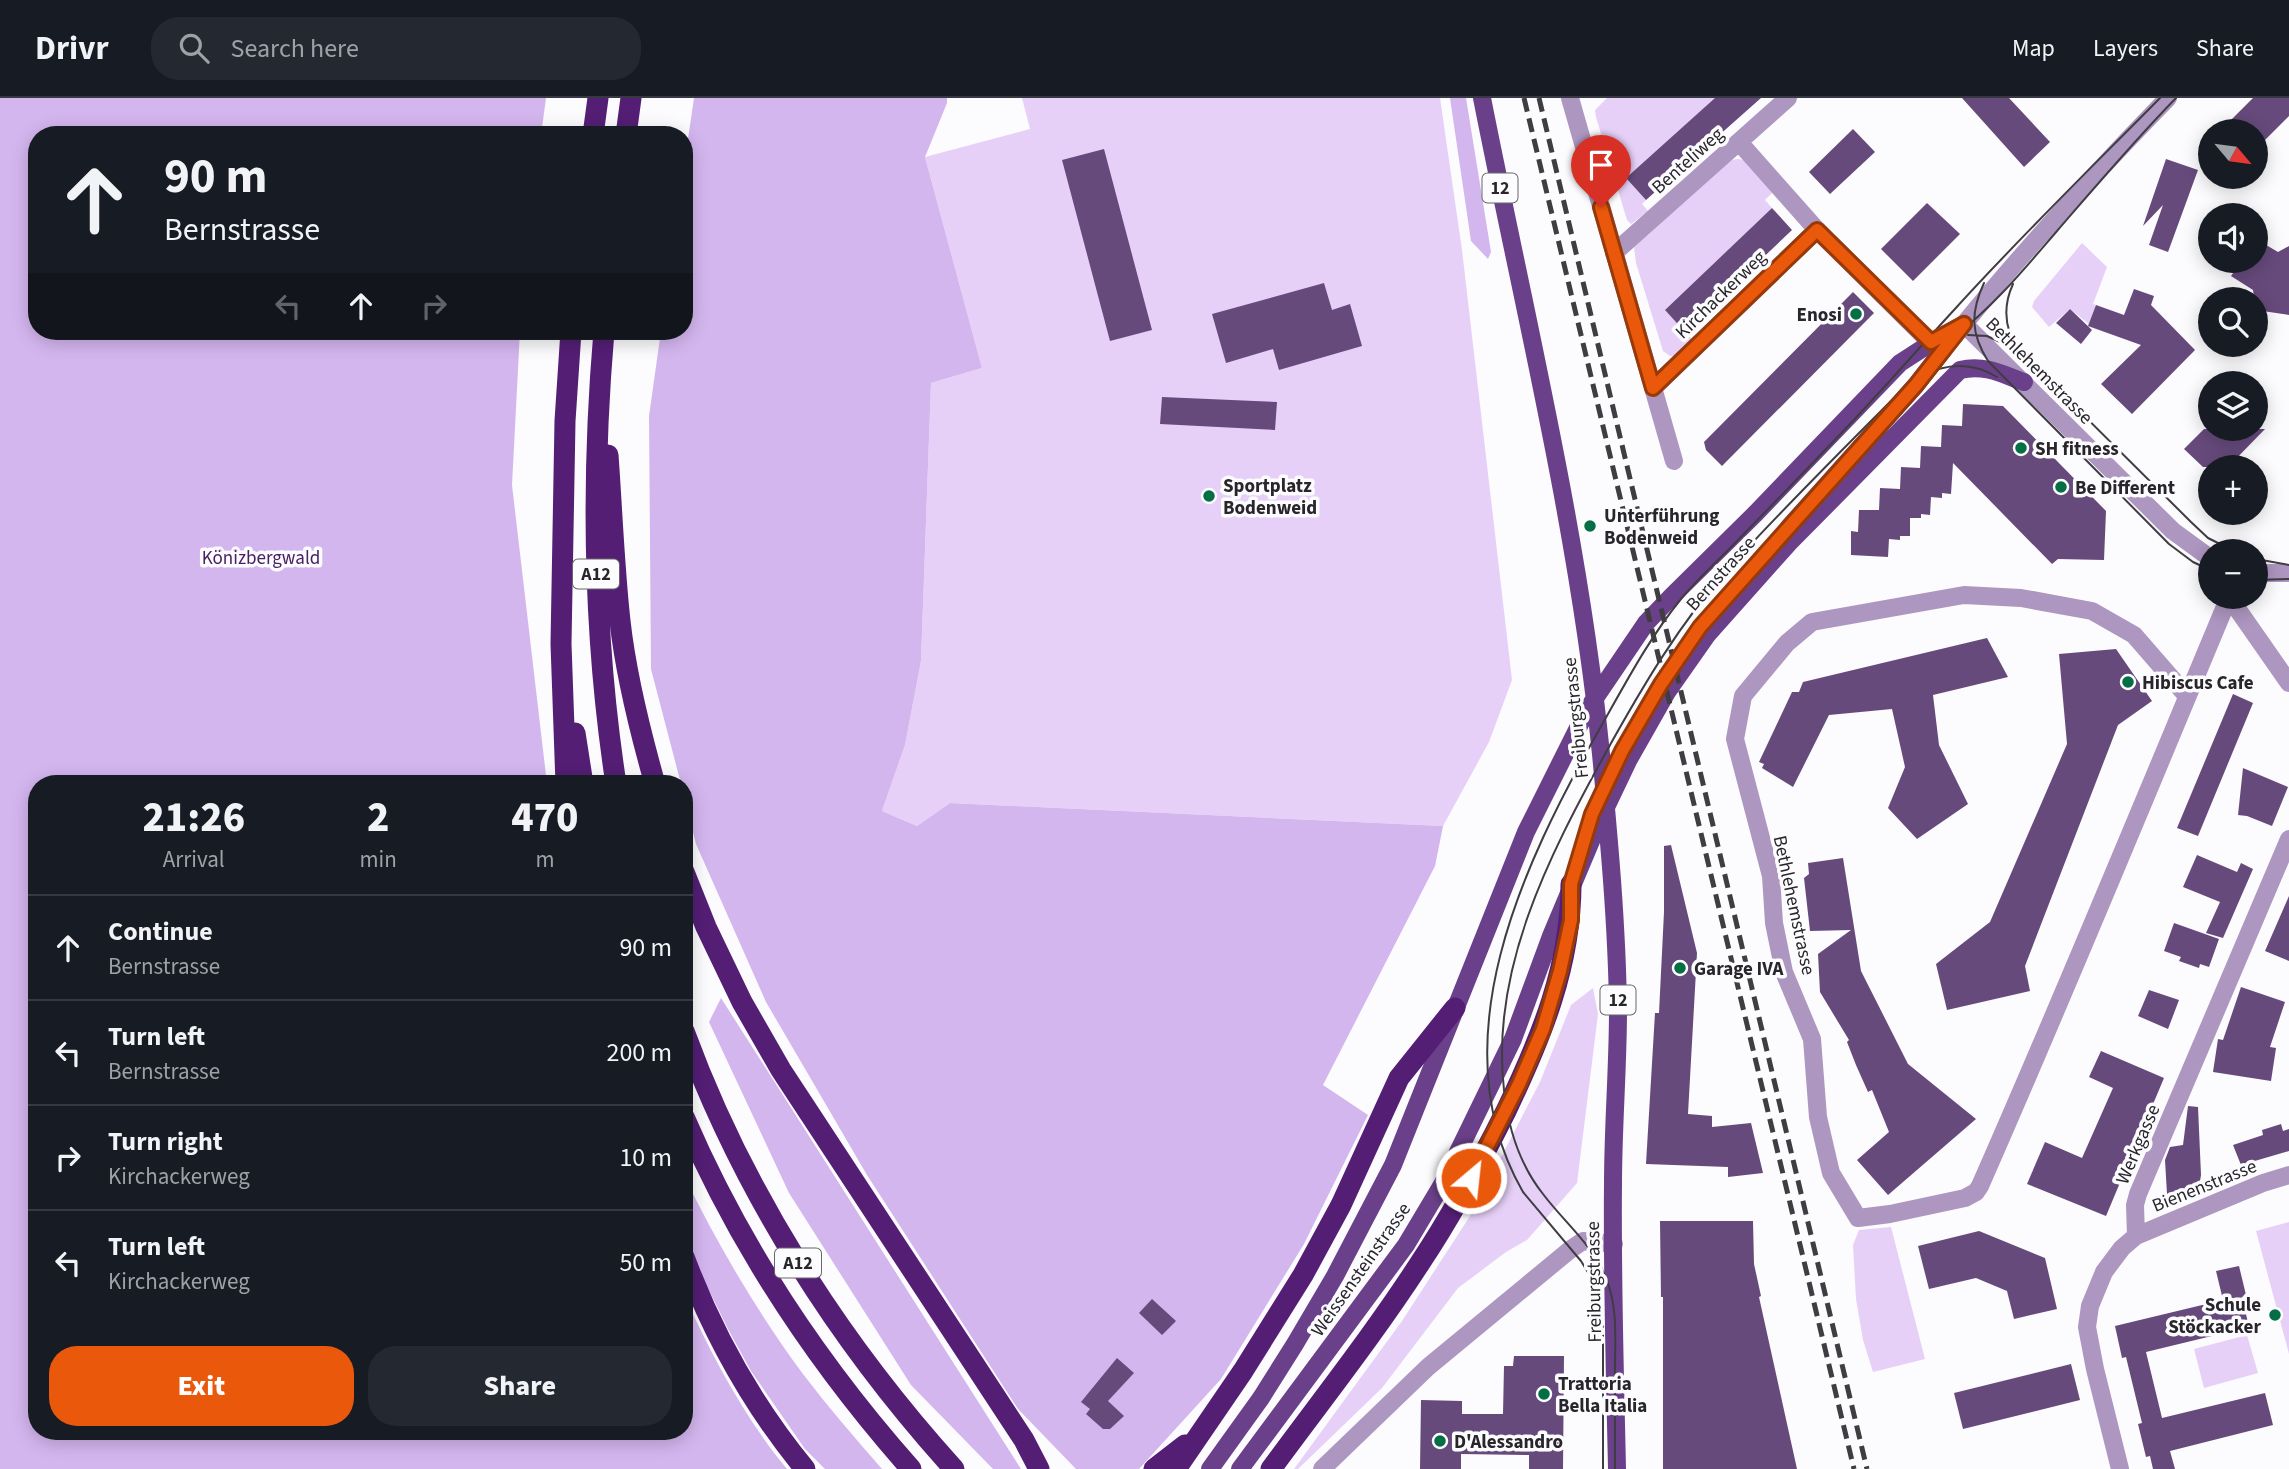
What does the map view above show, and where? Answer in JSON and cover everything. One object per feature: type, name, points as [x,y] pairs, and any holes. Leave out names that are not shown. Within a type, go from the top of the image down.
[{"type":"highway","points":[[594,126],[598,98]]},
{"type":"highway","points":[[627,126],[631,98]]},
{"type":"highway","name":"A12","points":[[570,340],[565,421],[562,549],[569,681],[582,775]]},
{"type":"highway","name":"A12","points":[[603,340],[595,488],[597,612],[601,672],[615,775]]},
{"type":"highway","points":[[601,362],[620,622],[628,673],[652,775]]},
{"type":"highway","points":[[562,549],[561,644],[566,775]]},
{"type":"highway","points":[[1270,1469],[1420,1264],[1482,1160],[1543,1029],[1571,920],[1571,884]]},
{"type":"highway","points":[[693,894],[742,1002],[781,1070],[1024,1440],[1039,1469]]},
{"type":"highway","points":[[1176,1469],[1303,1275],[1341,1205],[1399,1078],[1455,1008]]},
{"type":"highway","name":"A12","points":[[693,1052],[743,1163],[804,1271],[873,1372],[954,1469]]},
{"type":"highway","name":"A12","points":[[693,1135],[716,1182],[778,1291],[849,1394],[911,1469]]},
{"type":"highway","points":[[693,1278],[718,1336],[742,1379],[764,1415],[806,1469]]},
{"type":"highway","points":[[1154,1469],[1203,1430]]},
{"type":"highway","points":[[1024,1440],[1058,1469]]},
{"type":"main road","name":"Freiburgstrasse","points":[[1482,98],[1567,509],[1601,753],[1614,917],[1618,1045],[1613,1174],[1617,1469]]},
{"type":"main road","name":"Bernstrasse","points":[[1455,1008],[1526,832],[1555,769],[1587,710],[1646,623],[1900,363],[1964,324]]},
{"type":"main road","name":"Bernstrasse","points":[[1571,884],[1592,814],[1622,751],[1661,684],[1700,627],[1916,385],[1964,324]]},
{"type":"main road","name":"Bernstrasse","points":[[1571,884],[1629,759],[1667,692],[1707,635],[1789,543],[1960,370],[1975,366],[2024,382]]},
{"type":"main road","name":"Weissensteinstrasse","points":[[1240,1469],[1386,1273],[1430,1205],[1513,1039],[1571,884]]},
{"type":"main road","name":"Weissensteinstrasse","points":[[1210,1469],[1261,1398],[1335,1276],[1393,1165],[1455,1008]]},
{"type":"street","points":[[1570,98],[1674,461]]},
{"type":"street","name":"Benteliweg","points":[[1614,253],[1788,98]]},
{"type":"street","name":"Bernstrasse","points":[[1964,324],[1998,281],[2068,203],[2168,98]]},
{"type":"street","points":[[1739,142],[1817,230],[1931,342]]},
{"type":"street","name":"Kirchackerweg","points":[[1653,388],[1817,230]]},
{"type":"street","name":"Bethlehemstrasse","points":[[1964,324],[2173,531],[2198,549]]},
{"type":"street","points":[[2268,573],[2289,573]]},
{"type":"street","name":"Bethlehemstrasse","points":[[2187,696],[2134,635],[2092,611],[2021,598],[1964,595],[1812,622],[1787,643],[1743,696],[1735,739],[1771,876],[1774,923],[1784,972],[1812,1039],[1818,1117],[1831,1173],[1858,1218],[1965,1198],[1976,1192],[1980,1186],[2224,609]]},
{"type":"street","points":[[2237,609],[2289,683]]},
{"type":"street","name":"Werkgasse","points":[[2136,1236],[2135,1205],[2138,1194],[2289,839]]},
{"type":"street","name":"Bienenstrasse","points":[[2136,1236],[2263,1183],[2289,1175]]},
{"type":"street","points":[[2120,1469],[2097,1380],[2087,1327],[2090,1306],[2104,1272],[2117,1253],[2136,1236]]},
{"type":"street","name":"Freiburgstrasse","points":[[1322,1469],[1428,1367],[1571,1248],[1583,1241],[1614,1244]]},
{"type":"shaded area","name":"Sportplatz Bodenweid","points":[[1022,98],[1440,98],[1462,250],[1512,680],[1489,742],[1443,826],[950,803],[917,826],[882,811],[905,745],[921,661],[931,383],[982,368],[925,157],[1030,129]]},
{"type":"shaded area","points":[[1607,98],[1716,98],[1626,178],[1646,200],[1642,204],[1648,211],[1631,224],[1627,220],[1596,117],[1595,110]]},
{"type":"shaded area","points":[[1732,160],[1744,160],[1773,192],[1765,200],[1772,208],[1665,310],[1692,339],[1674,356],[1670,356],[1663,351],[1636,263],[1634,247]]},
{"type":"shaded area","points":[[2082,243],[2107,267],[2093,304],[2096,305],[2089,324],[2070,309],[2049,327],[2032,307],[2034,301]]},
{"type":"shaded area","points":[[1593,988],[1598,1014],[1577,1183],[1527,1240],[1506,1252],[1458,1288],[1382,1388],[1298,1469],[1294,1469],[1402,1321],[1472,1213],[1540,1082],[1571,1005]]},
{"type":"shaded area","points":[[2289,1222],[2289,1354],[2256,1231]]},
{"type":"shaded area","points":[[1891,1227],[1925,1359],[1873,1372],[1863,1340],[1856,1299],[1853,1245],[1859,1230]]},
{"type":"shaded area","points":[[2247,1335],[2258,1373],[2204,1388],[2194,1349]]},
{"type":"green space","name":"Könizbergwald","points":[[0,98],[546,98],[542,126],[28,126],[28,340],[520,340],[512,485],[546,775],[28,775],[28,1440],[693,1440],[693,1314],[730,1385],[787,1469],[0,1469]]},
{"type":"green space","points":[[694,98],[947,98],[925,157],[982,368],[931,383],[921,661],[905,745],[882,811],[917,826],[950,803],[1443,826],[1435,866],[1323,1085],[1368,1115],[1304,1244],[1221,1379],[1139,1469],[1076,1469],[1018,1409],[867,1175],[766,1002],[696,844],[693,832],[693,775],[679,775],[651,669],[649,416],[660,340],[693,340],[693,126],[690,126]]},
{"type":"green space","points":[[1450,98],[1466,98],[1491,252],[1488,259],[1471,241]]},
{"type":"green space","points":[[721,998],[1021,1469],[993,1469],[911,1385],[789,1193],[709,1022]]},
{"type":"green space","points":[[693,1194],[724,1253],[786,1351],[882,1469],[825,1469],[805,1449],[751,1371],[693,1255]]},
{"type":"building","points":[[1715,98],[1761,98],[1646,200],[1626,178]]},
{"type":"building","points":[[1962,98],[2009,98],[2050,142],[2024,167]]},
{"type":"building","points":[[2253,98],[2289,98],[2289,116],[2268,137],[2268,119],[2232,119]]},
{"type":"building","points":[[1853,129],[1875,152],[1830,194],[1809,172]]},
{"type":"building","points":[[1104,149],[1152,330],[1110,341],[1062,160]]},
{"type":"building","points":[[2166,159],[2198,170],[2168,252],[2149,245],[2163,205],[2143,226]]},
{"type":"building","points":[[1927,203],[1960,234],[1913,281],[1881,249]]},
{"type":"building","points":[[1772,208],[1792,230],[1685,332],[1665,310]]},
{"type":"building","points":[[2268,246],[2278,252],[2289,246],[2289,315],[2268,312],[2268,287],[2248,287],[2231,276],[2233,273],[2268,273]]},
{"type":"building","points":[[1324,283],[1332,310],[1350,304],[1362,346],[1279,370],[1273,349],[1226,363],[1212,314]]},
{"type":"building","points":[[2134,289],[2154,296],[2151,305],[2195,350],[2132,414],[2101,384],[2141,345],[2088,326],[2096,305],[2124,315]]},
{"type":"building","points":[[1853,292],[1874,313],[1722,466],[1706,450],[1704,442]]},
{"type":"building","points":[[2070,309],[2092,330],[2081,344],[2056,323]]},
{"type":"building","points":[[1162,397],[1277,402],[1275,430],[1160,424]]},
{"type":"building","points":[[1963,404],[2003,406],[2106,511],[2104,560],[2058,559],[2052,564],[1953,463],[1951,494],[1942,493],[1942,498],[1931,497],[1930,515],[1921,514],[1921,518],[1910,518],[1910,536],[1900,536],[1900,540],[1889,539],[1888,557],[1851,555],[1851,531],[1858,532],[1859,510],[1879,510],[1880,488],[1900,489],[1901,467],[1920,468],[1921,446],[1941,447],[1942,425],[1962,426]]},
{"type":"building","points":[[2198,435],[2198,441],[2253,441],[2240,455],[2198,455],[2198,462],[2184,449]]},
{"type":"building","points":[[1987,638],[2008,677],[1933,695],[1939,745],[1968,804],[1917,839],[1888,808],[1905,767],[1892,709],[1829,715],[1793,787],[1762,768],[1764,764],[1759,762],[1792,692],[1799,692],[1803,682]]},
{"type":"building","points":[[2116,649],[2152,701],[2118,725],[2025,966],[2030,991],[1947,1010],[1936,964],[1990,922],[2067,744],[2059,654]]},
{"type":"building","points":[[2233,694],[2253,703],[2198,836],[2177,828]]},
{"type":"building","points":[[2243,768],[2288,787],[2272,826],[2238,815]]},
{"type":"building","points":[[1671,845],[1697,953],[1688,1114],[1712,1116],[1712,1127],[1751,1123],[1763,1173],[1728,1177],[1728,1167],[1646,1164],[1655,1013],[1659,1013],[1664,846]]},
{"type":"building","points":[[2197,855],[2237,872],[2241,863],[2253,869],[2223,938],[2206,933],[2220,902],[2183,887]]},
{"type":"building","points":[[1843,858],[1861,971],[1908,1064],[1976,1119],[1888,1195],[1857,1160],[1889,1132],[1872,1090],[1868,1092],[1856,1065],[1847,1042],[1849,1040],[1820,992],[1818,954],[1851,930],[1810,931],[1804,878],[1809,874],[1808,863]]},
{"type":"building","points":[[2289,896],[2289,961],[2265,951]]},
{"type":"building","points":[[2174,923],[2219,939],[2209,967],[2200,964],[2199,968],[2179,961],[2181,957],[2164,951]]},
{"type":"building","points":[[2241,987],[2285,1002],[2270,1047],[2276,1048],[2271,1081],[2213,1072],[2218,1039],[2223,1040]]},
{"type":"building","points":[[2149,990],[2179,1000],[2168,1029],[2138,1016]]},
{"type":"building","points":[[2101,1051],[2164,1078],[2106,1216],[2027,1184],[2045,1142],[2082,1158],[2113,1088],[2089,1077]]},
{"type":"building","points":[[2188,1106],[2198,1107],[2201,1175],[2198,1193],[2167,1194],[2165,1160],[2170,1147],[2183,1145]]},
{"type":"building","points":[[2281,1124],[2283,1131],[2289,1129],[2289,1151],[2241,1165],[2233,1145],[2263,1135],[2262,1130]]},
{"type":"building","points":[[1660,1221],[1753,1221],[1754,1264],[1761,1296],[1759,1297],[1797,1469],[1663,1469]]},
{"type":"building","points":[[1979,1231],[2045,1258],[2057,1309],[2014,1319],[2007,1291],[1976,1278],[1929,1289],[1918,1246]]},
{"type":"building","points":[[2239,1266],[2246,1295],[2242,1297],[2249,1327],[2146,1352],[2162,1418],[2265,1393],[2273,1425],[2170,1451],[2175,1469],[2153,1469],[2150,1456],[2146,1457],[2138,1424],[2142,1423],[2126,1357],[2122,1358],[2115,1326],[2223,1300],[2216,1271]]},
{"type":"building","points":[[1152,1299],[1176,1321],[1162,1335],[1139,1313]]},
{"type":"building","points":[[1514,1356],[1564,1356],[1563,1469],[1529,1469],[1529,1455],[1461,1454],[1461,1469],[1420,1469],[1421,1400],[1462,1401],[1462,1414],[1503,1414],[1504,1366],[1513,1366]]},
{"type":"building","points":[[1117,1358],[1134,1373],[1108,1401],[1124,1416],[1110,1429],[1103,1429],[1086,1414],[1090,1409],[1081,1402]]},
{"type":"building","points":[[2071,1364],[2080,1400],[1963,1429],[1954,1393]]},
{"type":"tram line","points":[[1603,1469],[1603,1327],[1599,1299],[1581,1261],[1523,1192],[1498,1135],[1488,1076],[1489,1016],[1500,955],[1519,896],[1570,782],[1637,663],[1681,599],[1849,425],[2004,256],[2160,98]]},
{"type":"tram line","points":[[1615,1469],[1615,1323],[1610,1289],[1594,1255],[1543,1194],[1528,1171],[1512,1132],[1504,1090],[1502,1045],[1506,1001],[1528,915],[1545,873],[1584,793],[1633,705],[1677,634],[1711,589],[1823,469],[1955,336],[2009,286],[2176,98]]},
{"type":"tram line","points":[[1984,283],[1976,304],[1974,323],[1978,342],[1988,361],[2169,544],[2198,564]]},
{"type":"tram line","points":[[2013,284],[2006,311],[2008,328],[2020,352],[2210,539]]},
{"type":"tram line","points":[[1968,335],[1987,336],[2017,350]]},
{"type":"tram line","points":[[1921,376],[1959,366],[1978,369],[1997,377]]},
{"type":"tram line","points":[[2268,561],[2289,565]]},
{"type":"tram line","points":[[2268,580],[2289,579]]},
{"type":"railway","points":[[1524,98],[1854,1469]]},
{"type":"railway","points":[[1539,98],[1867,1469]]},
{"type":"place","name":"Enosi","points":[[1856,314]]},
{"type":"place","name":"SH fitness","points":[[2021,448]]},
{"type":"place","name":"Be Different","points":[[2061,487]]},
{"type":"place","name":"Sportplatz Bodenweid","points":[[1209,496]]},
{"type":"place","name":"Unterführung Bodenweid","points":[[1590,526]]},
{"type":"place","name":"Hibiscus Cafe","points":[[2128,682]]},
{"type":"place","name":"Garage IVA","points":[[1680,968]]},
{"type":"place","name":"Schule Stöckacker","points":[[2275,1315]]},
{"type":"place","name":"Trattoria Bella Italia","points":[[1544,1394]]},
{"type":"place","name":"D'Alessandro","points":[[1440,1441]]},
{"type":"route","points":[[1471,1178],[1519,1084],[1543,1029],[1571,920],[1571,884],[1592,814],[1622,751],[1661,684],[1700,627],[1916,385],[1964,324],[1931,342],[1817,230],[1653,388],[1601,207]]}]
